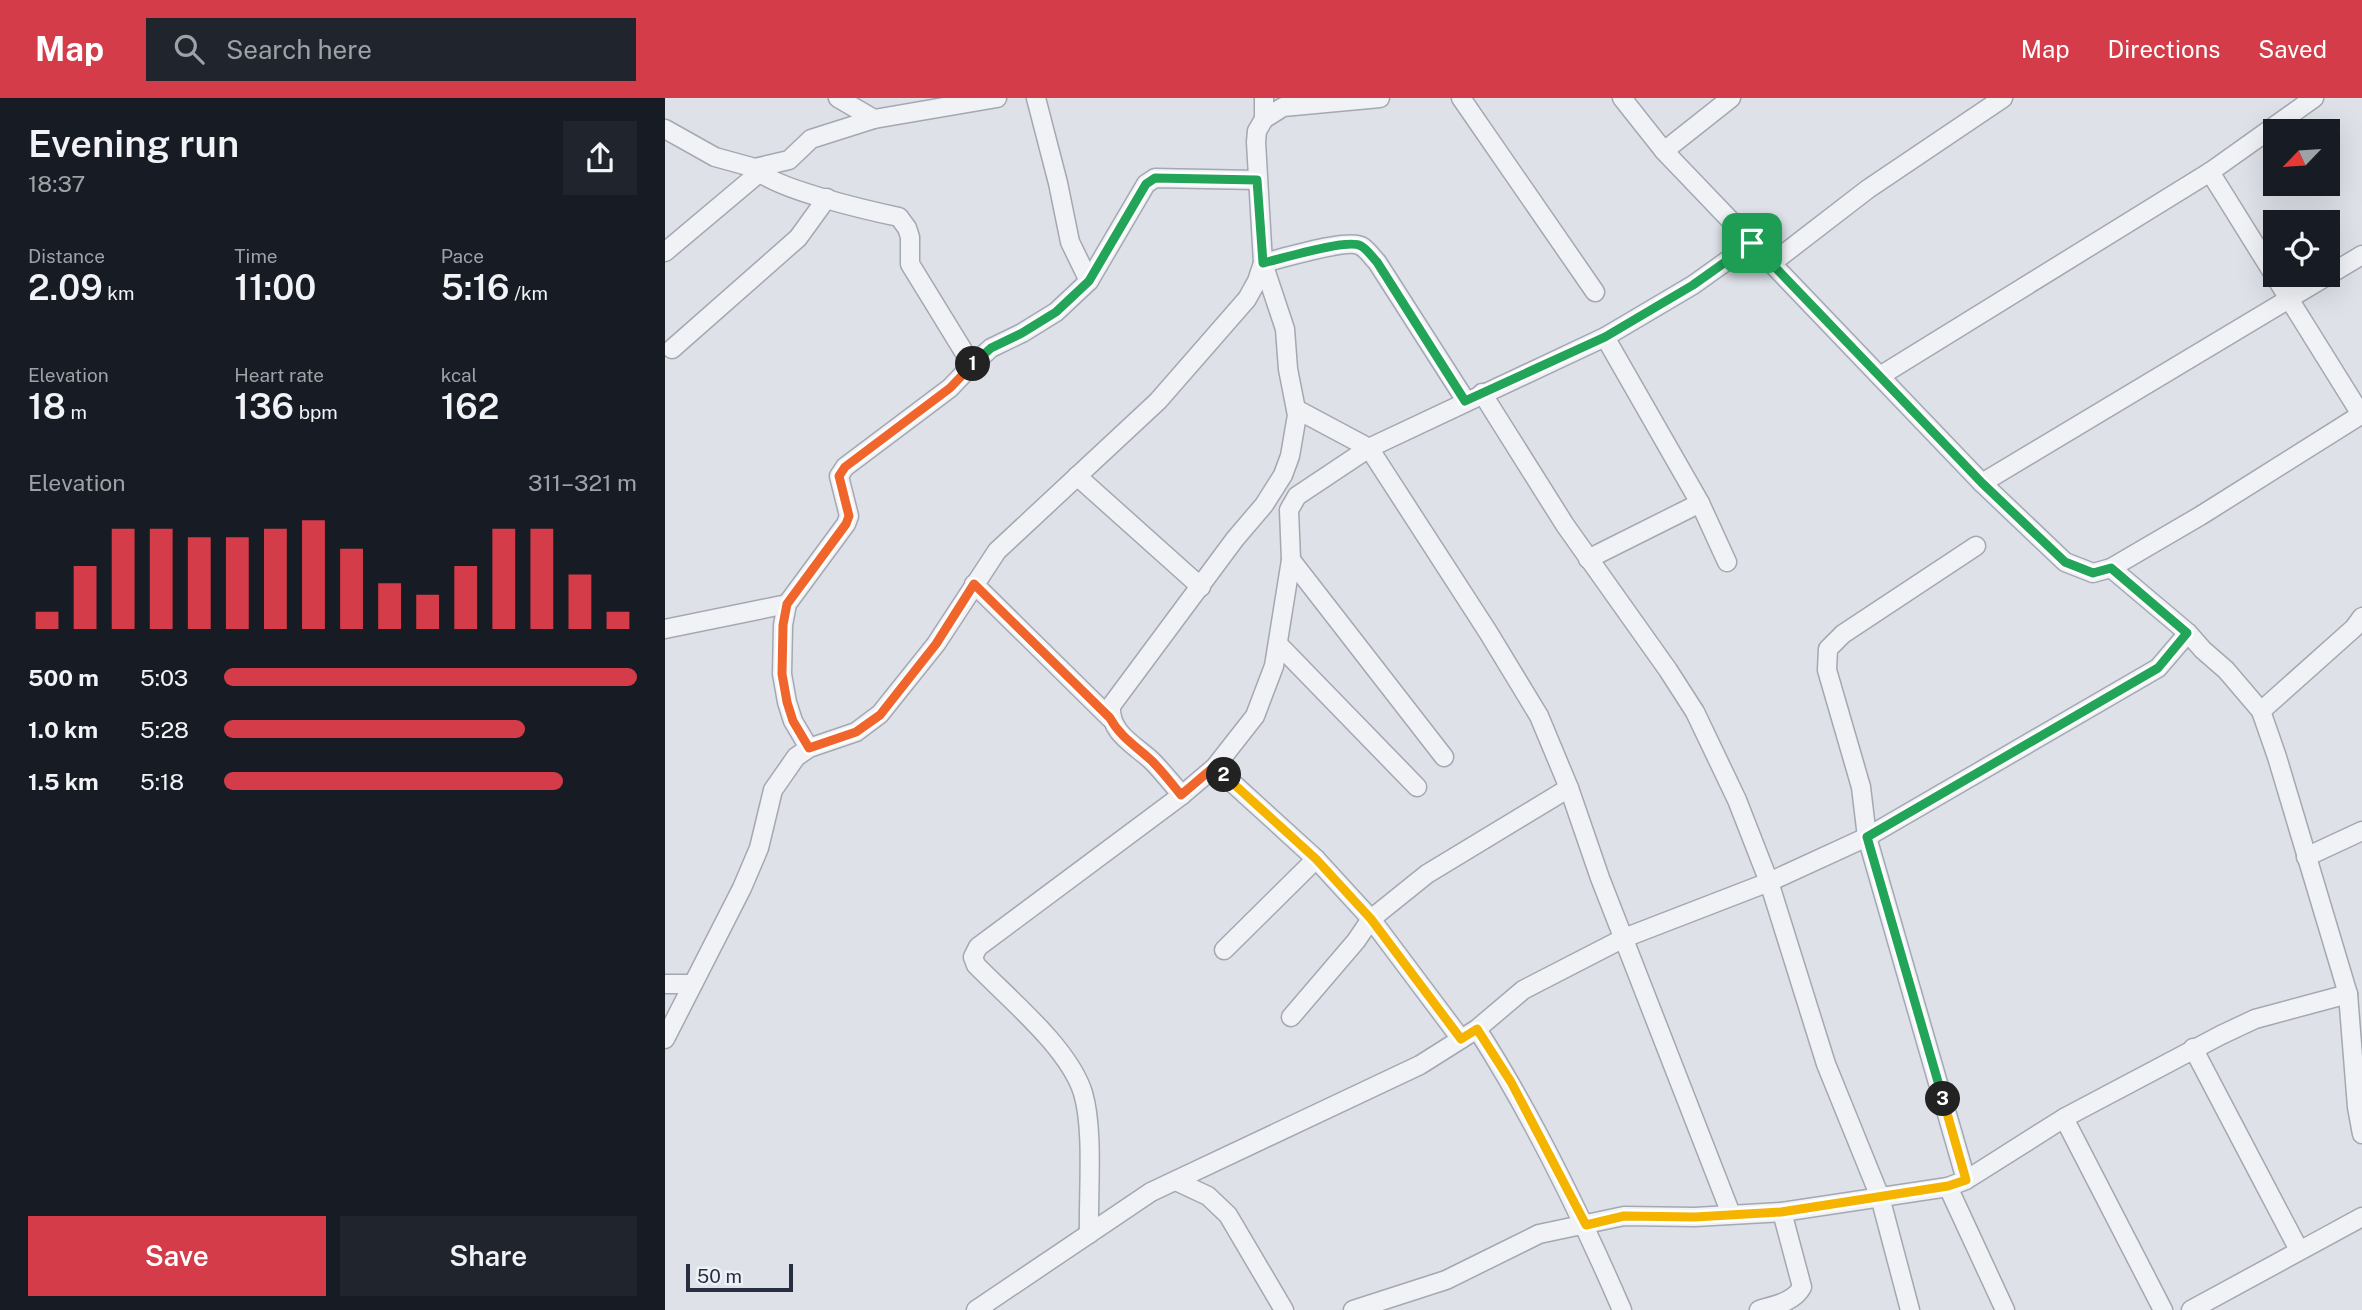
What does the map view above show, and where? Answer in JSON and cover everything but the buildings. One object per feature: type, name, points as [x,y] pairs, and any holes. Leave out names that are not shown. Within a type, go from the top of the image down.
[{"type":"street","points":[[838,98],[874,119]]},
{"type":"street","points":[[665,252],[757,170],[789,160],[811,139],[874,119],[997,98]]},
{"type":"street","points":[[1035,98],[1058,183],[1070,242],[1089,281]]},
{"type":"street","points":[[1264,98],[1264,119]]},
{"type":"street","points":[[1110,718],[1111,706],[1235,539],[1264,505],[1283,475],[1295,434],[1296,409],[1287,369],[1285,329],[1263,263],[1257,180],[1257,131],[1264,119],[1283,107],[1380,98]]},
{"type":"street","points":[[1461,98],[1595,292]]},
{"type":"street","points":[[1622,98],[1664,151],[1982,483],[2065,562],[2093,573],[2111,568],[2200,516],[2362,415],[2210,172]]},
{"type":"street","points":[[1664,151],[1731,98]]},
{"type":"street","points":[[1772,263],[1868,189],[2003,98]]},
{"type":"street","points":[[1880,376],[2210,172],[2314,98]]},
{"type":"street","points":[[665,130],[715,156],[757,170],[786,187],[899,217],[910,237],[910,264],[972,365]]},
{"type":"street","points":[[809,748],[793,721],[787,702],[782,674],[783,625],[787,604],[846,524],[849,516],[839,476],[845,467],[950,388],[991,348],[1056,312],[1089,281],[1146,184],[1155,178],[1257,180]]},
{"type":"street","points":[[672,349],[798,239],[827,198]]},
{"type":"street","points":[[1263,263],[1352,243],[1360,245],[1377,262],[1465,401]]},
{"type":"street","points":[[1089,1234],[1088,1127],[1083,1093],[1058,1048],[976,965],[973,957],[978,947],[1181,795],[1215,766],[1255,716],[1274,666],[1291,560],[1289,510],[1297,496],[1369,448],[1605,337],[1693,285],[1752,243]]},
{"type":"street","points":[[1982,483],[2362,255]]},
{"type":"street","points":[[665,1039],[759,848],[773,790],[796,757],[809,748],[856,732],[880,715],[936,644],[997,551],[1157,401],[1247,299],[1263,263]]},
{"type":"street","points":[[1605,337],[1700,503],[1727,562]]},
{"type":"street","points":[[1482,393],[1588,559],[1695,712],[1737,800],[1769,882],[1826,1064],[1880,1197],[1910,1310]]},
{"type":"street","points":[[1296,409],[1369,448],[1539,716],[1731,1214]]},
{"type":"street","points":[[1077,477],[1201,587]]},
{"type":"street","points":[[1588,559],[1700,503]]},
{"type":"street","points":[[1966,1180],[1867,837],[1861,788],[1827,670],[1828,649],[1843,634],[1976,546]]},
{"type":"street","points":[[1291,560],[1444,757]]},
{"type":"street","points":[[2111,568],[2226,670],[2261,711],[2357,1016],[2357,1107],[2362,1134]]},
{"type":"street","points":[[974,584],[1110,718],[1115,727],[1151,761],[1181,795]]},
{"type":"street","points":[[665,629],[787,604]]},
{"type":"street","points":[[2261,711],[2359,628]]},
{"type":"street","points":[[976,1310],[1151,1192],[1420,1065],[1477,1029],[1523,990],[1624,938],[1769,882],[1867,837],[2158,668],[2187,633]]},
{"type":"street","points":[[1278,644],[1417,787]]},
{"type":"street","points":[[1215,766],[1316,859],[1371,919],[1461,1039]]},
{"type":"street","points":[[1290,1017],[1356,941],[1371,919],[1427,874],[1569,788]]},
{"type":"street","points":[[2306,857],[2362,831]]},
{"type":"street","points":[[1224,950],[1316,859]]},
{"type":"street","points":[[665,984],[693,984]]},
{"type":"street","points":[[1353,1310],[1446,1280],[1539,1234],[1624,1216],[1781,1212],[1948,1186],[1966,1180],[2064,1118],[2193,1048],[2255,1019],[2348,994]]},
{"type":"street","points":[[1477,1029],[1511,1082],[1586,1225],[1622,1310]]},
{"type":"street","points":[[2193,1048],[2298,1250]]},
{"type":"street","points":[[2064,1118],[2163,1310]]},
{"type":"street","points":[[1176,1181],[1208,1196],[1228,1215],[1284,1310]]},
{"type":"street","points":[[1948,1186],[2005,1310]]},
{"type":"street","points":[[1759,1310],[1789,1300],[1801,1291],[1802,1287],[1781,1212]]},
{"type":"street","points":[[2191,1310],[2362,1217]]},
{"type":"route","points":[[1155,178],[1257,180],[1263,263],[1352,243],[1360,245],[1377,262],[1465,401],[1605,337],[1693,285],[1752,243],[1982,483],[2065,562],[2093,573],[2111,568],[2187,633],[2158,668],[1867,837],[1966,1180],[1948,1186],[1781,1212],[1695,1217],[1624,1216],[1586,1225],[1511,1082],[1477,1029],[1461,1039],[1371,919],[1316,859],[1215,766],[1181,795],[1151,761],[1115,727],[1110,718],[974,584],[936,644],[880,715],[856,732],[809,748],[793,721],[782,674],[783,625],[787,604],[846,524],[849,516],[839,476],[845,467],[950,388],[991,348],[1056,312],[1089,281],[1146,184],[1155,178]]}]
